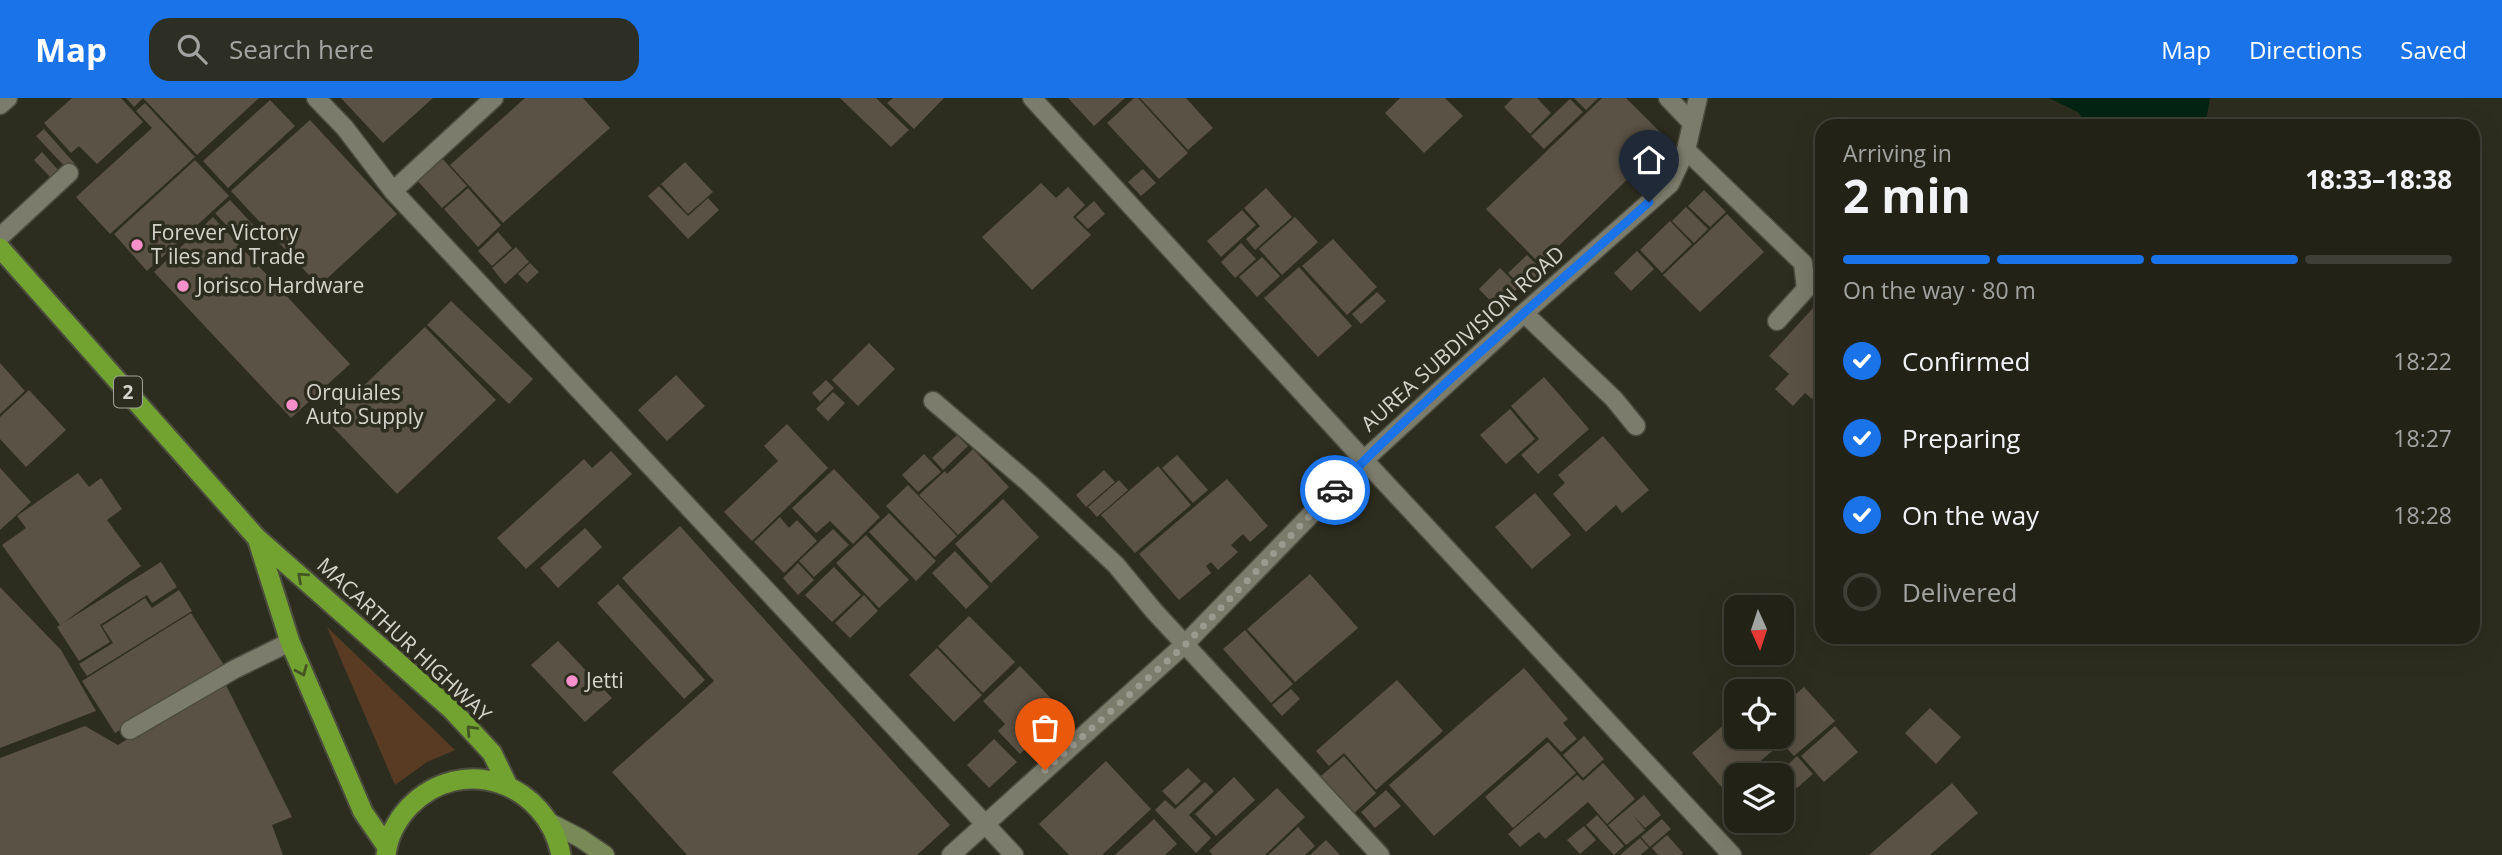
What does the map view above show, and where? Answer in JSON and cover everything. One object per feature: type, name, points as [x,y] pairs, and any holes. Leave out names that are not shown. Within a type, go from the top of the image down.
[{"type":"highway","name":"MACARTHUR HIGHWAY","points":[[0,248],[256,537],[452,710],[492,753],[509,786]]},
{"type":"highway","name":"MACARTHUR HIGHWAY","points":[[256,537],[289,642],[363,812],[387,851]]},
{"type":"highway","name":"MACARTHUR HIGHWAY","points":[[387,851],[394,829],[417,799],[451,782],[471,779],[509,786],[533,802],[551,823],[561,855]]},
{"type":"main road","points":[[551,823],[605,855]]},
{"type":"street","points":[[0,105],[8,98]]},
{"type":"street","points":[[316,98],[345,128],[393,191],[1014,855]]},
{"type":"street","points":[[393,191],[494,98]]},
{"type":"street","points":[[1032,98],[1732,855]]},
{"type":"street","points":[[1668,98],[1692,123]]},
{"type":"street","name":"AUREA SUBDIVISION ROAD","points":[[951,855],[1185,645],[1364,460],[1670,184],[1686,149],[1698,98]]},
{"type":"street","points":[[1686,149],[1803,263],[1806,289],[1777,321]]},
{"type":"street","points":[[0,237],[69,173]]},
{"type":"street","points":[[1524,313],[1614,399],[1636,426]]},
{"type":"street","points":[[933,401],[1094,543],[1380,855]]},
{"type":"street","points":[[130,730],[235,669],[289,642]]},
{"type":"shaded area","points":[[2049,98],[2210,98],[2206,119],[2083,119],[2078,112]]},
{"type":"shaded area","points":[[327,627],[455,750],[427,762],[395,785]]},
{"type":"building","points":[[72,98],[121,98],[143,122],[97,164],[79,146],[71,153],[44,123]]},
{"type":"building","points":[[126,98],[143,98],[134,107]]},
{"type":"building","points":[[143,98],[259,98],[197,155]]},
{"type":"building","points":[[341,98],[433,98],[383,143]]},
{"type":"building","points":[[525,98],[583,98],[610,128],[503,223],[450,165]]},
{"type":"building","points":[[840,98],[876,98],[909,130],[891,147]]},
{"type":"building","points":[[893,98],[944,98],[914,129],[887,103]]},
{"type":"building","points":[[1068,98],[1125,98],[1094,126]]},
{"type":"building","points":[[1134,98],[1138,98],[1188,153],[1159,179],[1107,123]]},
{"type":"building","points":[[1140,98],[1186,98],[1213,128],[1188,150]]},
{"type":"building","points":[[1400,98],[1445,98],[1463,116],[1424,153],[1385,113]]},
{"type":"building","points":[[1513,98],[1537,98],[1551,113],[1530,134],[1504,107]]},
{"type":"building","points":[[1574,98],[1598,98],[1586,110]]},
{"type":"building","points":[[1602,98],[1626,98],[1668,140],[1540,264],[1486,209]]},
{"type":"building","points":[[1570,99],[1583,112],[1544,149],[1531,136]]},
{"type":"building","points":[[270,100],[295,126],[228,188],[203,161]]},
{"type":"building","points":[[145,103],[195,157],[110,234],[76,197],[152,128],[136,111]]},
{"type":"building","points":[[310,120],[397,214],[319,286],[231,191]]},
{"type":"building","points":[[44,129],[75,164],[68,170],[36,136]]},
{"type":"building","points":[[42,152],[59,171],[51,178],[34,160]]},
{"type":"building","points":[[441,157],[467,186],[442,208],[416,179]]},
{"type":"building","points":[[195,160],[229,196],[147,271],[114,234]]},
{"type":"building","points":[[685,162],[713,192],[688,214],[661,184]]},
{"type":"building","points":[[1143,169],[1156,183],[1141,196],[1128,182]]},
{"type":"building","points":[[1041,183],[1056,198],[1068,187],[1085,205],[1073,217],[1091,235],[1032,290],[982,237]]},
{"type":"building","points":[[659,186],[688,216],[708,198],[719,210],[688,239],[648,196]]},
{"type":"building","points":[[468,188],[501,225],[478,247],[444,209]]},
{"type":"building","points":[[1266,188],[1292,217],[1255,250],[1246,239],[1260,226],[1244,208]]},
{"type":"building","points":[[1704,190],[1726,212],[1710,227],[1688,206]]},
{"type":"building","points":[[230,200],[257,229],[242,242],[215,213]]},
{"type":"building","points":[[1094,201],[1105,214],[1088,229],[1076,217]]},
{"type":"building","points":[[1686,207],[1708,229],[1694,243],[1672,221]]},
{"type":"building","points":[[1242,210],[1256,225],[1221,257],[1207,241]]},
{"type":"building","points":[[1727,214],[1764,252],[1700,312],[1663,275]]},
{"type":"building","points":[[213,217],[350,364],[291,418],[154,272]]},
{"type":"building","points":[[1295,217],[1318,242],[1282,275],[1259,249]]},
{"type":"building","points":[[1670,221],[1692,244],[1662,273],[1640,250]]},
{"type":"building","points":[[498,232],[512,248],[492,266],[478,251]]},
{"type":"building","points":[[1333,239],[1377,287],[1347,315],[1302,266]]},
{"type":"building","points":[[1241,243],[1256,259],[1235,278],[1221,262]]},
{"type":"building","points":[[516,247],[529,262],[505,284],[492,268]]},
{"type":"building","points":[[1637,251],[1654,269],[1631,291],[1614,273]]},
{"type":"building","points":[[1527,255],[1546,274],[1528,293],[1508,273]]},
{"type":"building","points":[[1262,257],[1280,276],[1257,297],[1239,277]]},
{"type":"building","points":[[530,263],[539,272],[527,283],[518,274]]},
{"type":"building","points":[[1299,267],[1352,326],[1318,357],[1264,298]]},
{"type":"building","points":[[1500,268],[1519,287],[1497,308],[1479,289]]},
{"type":"building","points":[[1377,292],[1386,301],[1361,324],[1352,314]]},
{"type":"building","points":[[451,301],[533,379],[509,404],[427,325]]},
{"type":"building","points":[[1815,308],[1815,396],[1812,399],[1805,393],[1793,406],[1775,389],[1789,374],[1769,356]]},
{"type":"building","points":[[425,327],[496,400],[397,494],[327,421]]},
{"type":"building","points":[[869,343],[895,369],[858,406],[832,380]]},
{"type":"building","points":[[0,363],[25,391],[0,414]]},
{"type":"building","points":[[676,375],[705,406],[667,441],[638,410]]},
{"type":"building","points":[[1544,377],[1589,429],[1538,474],[1521,455],[1539,439],[1511,406]]},
{"type":"building","points":[[826,380],[834,388],[820,402],[812,393]]},
{"type":"building","points":[[29,390],[66,430],[26,467],[0,439],[0,417]]},
{"type":"building","points":[[833,392],[845,403],[828,421],[816,409]]},
{"type":"building","points":[[1510,409],[1535,439],[1506,464],[1480,435]]},
{"type":"building","points":[[787,424],[828,468],[752,541],[724,512],[778,461],[764,446]]},
{"type":"building","points":[[957,435],[968,446],[943,470],[932,458]]},
{"type":"building","points":[[1603,436],[1649,490],[1622,513],[1616,505],[1586,532],[1553,494],[1565,483],[1558,475]]},
{"type":"building","points":[[973,449],[1009,487],[958,535],[919,495],[945,471],[947,474]]},
{"type":"building","points":[[611,451],[632,474],[526,569],[497,538],[584,459],[592,468]]},
{"type":"building","points":[[924,454],[941,472],[918,492],[902,475]]},
{"type":"building","points":[[1177,455],[1208,490],[1193,503],[1162,468]]},
{"type":"building","points":[[1158,466],[1191,505],[1135,553],[1101,515]]},
{"type":"building","points":[[0,468],[31,502],[0,530]]},
{"type":"building","points":[[834,469],[880,517],[853,544],[830,521],[816,533],[792,508]]},
{"type":"building","points":[[1104,470],[1115,482],[1086,507],[1076,495]]},
{"type":"building","points":[[78,473],[89,487],[101,478],[122,509],[107,520],[141,566],[63,623],[161,562],[177,587],[152,603],[147,595],[100,625],[110,642],[79,661],[57,627],[60,625],[2,545],[26,528],[17,516]]},
{"type":"building","points":[[1227,479],[1268,526],[1250,542],[1243,534],[1231,545],[1238,552],[1218,570],[1211,562],[1206,566],[1211,573],[1179,600],[1139,554]]},
{"type":"building","points":[[1119,480],[1128,490],[1097,517],[1088,507]]},
{"type":"building","points":[[908,485],[957,536],[935,557],[886,506]]},
{"type":"building","points":[[1535,493],[1571,535],[1532,569],[1495,527]]},
{"type":"building","points":[[1003,499],[1039,537],[991,583],[955,544]]},
{"type":"building","points":[[889,513],[936,561],[916,581],[869,532]]},
{"type":"building","points":[[780,517],[789,528],[797,520],[817,541],[784,573],[754,542]]},
{"type":"building","points":[[680,526],[950,825],[917,855],[687,855],[612,772],[714,681],[622,578]]},
{"type":"building","points":[[585,528],[602,547],[558,588],[540,568]]},
{"type":"building","points":[[833,529],[849,545],[814,577],[799,561]]},
{"type":"building","points":[[866,535],[909,580],[879,608],[836,563]]},
{"type":"building","points":[[955,551],[989,587],[966,609],[932,573]]},
{"type":"building","points":[[798,563],[814,580],[798,595],[783,578]]},
{"type":"building","points":[[834,567],[861,595],[832,622],[805,595]]},
{"type":"building","points":[[1310,574],[1358,628],[1295,682],[1247,629]]},
{"type":"building","points":[[618,584],[705,680],[684,699],[597,603]]},
{"type":"building","points":[[0,587],[61,650],[96,711],[0,748]]},
{"type":"building","points":[[179,590],[192,611],[87,676],[79,664],[113,643],[102,626],[145,598],[152,608]]},
{"type":"building","points":[[864,595],[878,611],[850,638],[835,623]]},
{"type":"building","points":[[191,613],[224,665],[115,733],[82,681]]},
{"type":"building","points":[[969,616],[1015,662],[983,693],[938,646]]},
{"type":"building","points":[[1245,630],[1293,684],[1271,703],[1223,649]]},
{"type":"building","name":"Jetti","points":[[558,641],[612,698],[585,722],[531,665]]},
{"type":"building","points":[[937,648],[982,695],[954,722],[909,675]]},
{"type":"building","points":[[1020,666],[1064,712],[1020,754],[998,731],[1005,724],[983,701]]},
{"type":"building","points":[[1524,668],[1568,719],[1563,723],[1577,739],[1561,752],[1547,737],[1434,836],[1389,785]]},
{"type":"building","points":[[223,679],[292,817],[272,825],[283,855],[0,855],[0,758],[85,726],[118,745]]},
{"type":"building","points":[[1397,680],[1443,731],[1376,790],[1344,753],[1329,766],[1316,751]]},
{"type":"building","points":[[1804,687],[1835,721],[1794,756],[1787,749],[1794,749],[1794,696]]},
{"type":"building","points":[[1291,689],[1300,699],[1282,716],[1272,705]]},
{"type":"building","points":[[1930,708],[1961,737],[1936,764],[1905,733]]},
{"type":"building","points":[[1724,725],[1724,749],[1775,749],[1758,763],[1724,763],[1724,790],[1692,753]]},
{"type":"building","points":[[1835,726],[1858,752],[1824,782],[1801,756]]},
{"type":"building","points":[[1584,736],[1604,759],[1583,778],[1563,755]]},
{"type":"building","points":[[994,739],[1017,762],[989,788],[967,765]]},
{"type":"building","points":[[1548,742],[1576,773],[1513,828],[1485,797]]},
{"type":"building","points":[[1344,756],[1376,793],[1353,814],[1321,776]]},
{"type":"building","points":[[1797,756],[1813,774],[1797,788],[1794,784],[1794,763],[1790,763]]},
{"type":"building","points":[[1106,761],[1151,809],[1102,855],[1069,855],[1039,824]]},
{"type":"building","points":[[1603,763],[1635,799],[1607,824],[1588,802],[1545,839],[1539,832],[1520,847],[1508,834],[1577,775],[1583,781]]},
{"type":"building","points":[[1188,768],[1201,781],[1176,805],[1162,791]]},
{"type":"building","points":[[1234,777],[1255,800],[1216,836],[1195,814]]},
{"type":"building","points":[[1205,782],[1214,791],[1189,815],[1211,838],[1196,853],[1155,810],[1165,800],[1175,809]]},
{"type":"building","points":[[1952,783],[1978,813],[1930,855],[1869,855]]},
{"type":"building","points":[[1277,788],[1305,817],[1265,855],[1213,855],[1209,851]]},
{"type":"building","points":[[1386,790],[1401,806],[1375,828],[1361,812]]},
{"type":"building","points":[[1644,795],[1661,815],[1645,828],[1632,814],[1645,830],[1626,845],[1608,825]]},
{"type":"building","points":[[1597,815],[1624,846],[1614,855],[1586,825]]},
{"type":"building","points":[[1154,819],[1177,844],[1165,855],[1115,855]]},
{"type":"building","points":[[1662,819],[1671,829],[1650,847],[1641,837]]},
{"type":"building","points":[[1584,826],[1596,840],[1580,854],[1567,840]]},
{"type":"building","points":[[1298,827],[1315,846],[1305,855],[1268,855]]},
{"type":"building","points":[[1667,835],[1683,853],[1681,855],[1658,855],[1652,848]]},
{"type":"building","points":[[1640,838],[1649,848],[1640,855],[1620,855]]},
{"type":"building","points":[[1326,840],[1340,855],[1310,855]]},
{"type":"way so far","points":[[1045,770],[1185,645],[1335,490]]},
{"type":"place","name":"Forever Victory T iles and Trade","points":[[137,245]]},
{"type":"place","name":"Jorisco Hardware","points":[[183,286]]},
{"type":"place","name":"Orquiales Auto Supply","points":[[292,405]]},
{"type":"place","name":"Jetti","points":[[572,681]]},
{"type":"route","points":[[1335,490],[1524,313],[1649,202]]}]
